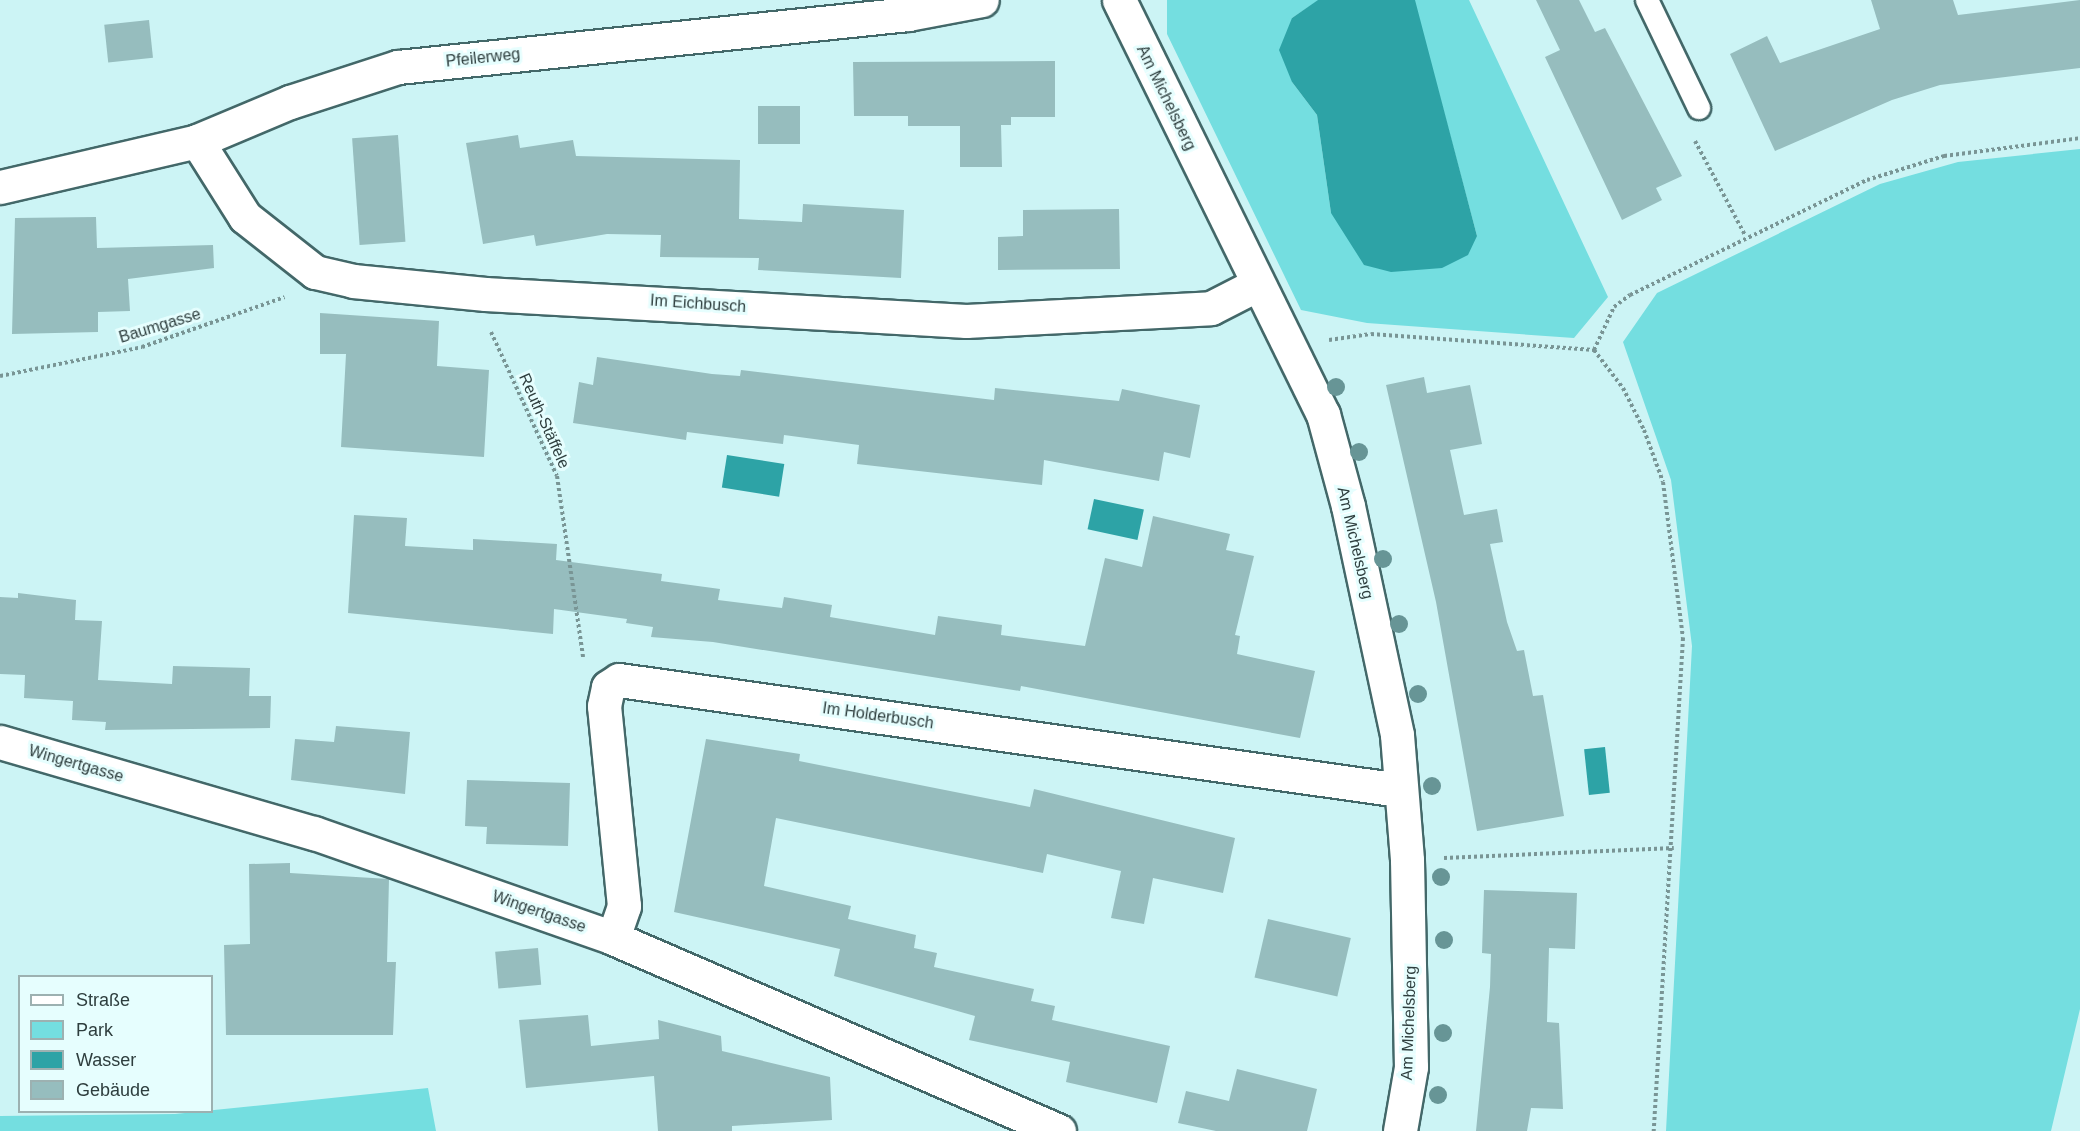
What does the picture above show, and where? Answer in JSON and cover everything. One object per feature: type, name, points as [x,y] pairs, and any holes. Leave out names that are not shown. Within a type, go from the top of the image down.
[{"type":"street","name":"Pfeilerweg","points":[[0,186],[197,141],[290,102],[398,67],[908,14],[982,0]]},
{"type":"street","name":"Am Michelsberg","points":[[1119,0],[1256,285],[1290,345],[1323,414],[1348,506],[1397,735],[1407,860],[1411,1067],[1400,1131]]},
{"type":"street","points":[[197,141],[245,217],[315,272]]},
{"type":"street","name":"Im Eichbusch","points":[[315,272],[485,294],[966,321],[1211,308],[1256,285]]},
{"type":"street","name":"Im Holderbusch","points":[[613,938],[624,906],[604,706],[608,687],[620,680],[1401,790]]},
{"type":"street","name":"Wingertgasse","points":[[0,742],[314,833],[613,938],[1059,1131]]},
{"type":"lane","points":[[1647,0],[1699,108]]},
{"type":"path","points":[[1699,108],[1690,132],[1745,235]]},
{"type":"path","points":[[1594,350],[1614,307],[1629,295],[1745,235],[1867,180],[1944,156],[2080,138]]},
{"type":"path","name":"Baumgasse","points":[[0,376],[142,347],[287,296],[315,272]]},
{"type":"path","name":"Reuth-Stäffele","points":[[489,328],[556,476],[583,646]]},
{"type":"path","points":[[1290,345],[1371,334],[1594,350],[1623,388],[1663,482],[1683,638],[1674,848],[1654,1131]]},
{"type":"path","points":[[1407,860],[1674,848]]},
{"type":"green space","points":[[1167,0],[1319,0],[1292,18],[1292,82],[1317,115],[1331,213],[1477,236],[1414,0],[1469,0],[1608,297],[1574,338],[1367,323],[1301,310],[1167,34]]},
{"type":"green space","points":[[2080,149],[2080,1009],[2051,1131],[1666,1131],[1692,646],[1671,480],[1623,342],[1657,293],[1880,184],[1958,162]]},
{"type":"green space","points":[[428,1088],[436,1131],[0,1131],[0,1116],[213,1113],[213,1110]]},
{"type":"water","points":[[1318,0],[1415,0],[1477,236],[1468,255],[1442,268],[1391,272],[1364,265],[1331,213],[1317,115],[1292,82],[1279,50],[1292,18]]},
{"type":"water","points":[[727,455],[784,464],[779,497],[722,488]]},
{"type":"water","points":[[1094,499],[1144,510],[1137,540],[1088,529]]},
{"type":"water","points":[[1605,747],[1610,793],[1589,795],[1584,749]]},
{"type":"building","points":[[1536,0],[1579,0],[1595,32],[1605,28],[1682,176],[1656,188],[1662,200],[1622,220],[1545,57],[1560,50]]},
{"type":"building","points":[[1871,0],[1953,0],[1958,15],[2080,0],[2080,68],[1940,85],[1892,100],[1775,151],[1730,54],[1767,36],[1780,63],[1880,29]]},
{"type":"building","points":[[149,20],[153,58],[108,62],[104,25]]},
{"type":"building","points":[[1055,61],[1055,117],[1011,117],[1011,125],[1001,125],[1002,167],[960,167],[960,126],[908,126],[908,116],[854,116],[853,62]]},
{"type":"building","points":[[758,106],[800,106],[800,144],[758,144]]},
{"type":"building","points":[[398,135],[405,242],[360,245],[352,138]]},
{"type":"building","points":[[518,135],[520,148],[573,140],[576,156],[740,160],[739,219],[802,222],[803,204],[904,210],[901,278],[758,270],[759,258],[660,257],[661,235],[607,234],[536,246],[534,235],[483,244],[466,143]]},
{"type":"building","points":[[1119,209],[1120,269],[998,270],[998,237],[1023,236],[1023,210]]},
{"type":"building","points":[[96,217],[97,248],[213,245],[214,268],[128,279],[130,311],[98,312],[98,332],[12,334],[15,218]]},
{"type":"building","points":[[320,313],[439,321],[437,366],[489,370],[484,457],[341,447],[346,354],[320,354]]},
{"type":"building","points":[[597,357],[712,374],[740,376],[741,370],[994,400],[995,388],[1119,401],[1122,389],[1200,405],[1190,458],[1164,452],[1159,481],[1044,460],[1042,485],[857,464],[859,445],[784,435],[783,444],[687,432],[686,440],[573,423],[579,382],[593,385]]},
{"type":"building","points":[[1424,377],[1427,393],[1470,385],[1482,444],[1450,450],[1464,515],[1497,509],[1503,542],[1490,544],[1507,622],[1517,651],[1524,650],[1533,696],[1543,695],[1564,816],[1477,831],[1436,602],[1386,385]]},
{"type":"building","points":[[354,515],[407,518],[405,546],[473,550],[473,539],[557,544],[556,560],[662,574],[661,581],[720,589],[718,600],[782,608],[784,597],[832,605],[830,617],[935,635],[938,616],[1002,625],[1001,635],[1085,646],[1105,558],[1142,567],[1153,516],[1230,534],[1226,550],[1254,556],[1235,635],[1240,636],[1237,654],[1315,671],[1300,738],[1021,686],[1020,691],[713,642],[651,637],[653,627],[626,623],[627,619],[554,609],[553,634],[348,613]]},
{"type":"building","points":[[18,593],[76,600],[75,620],[102,621],[98,680],[172,684],[173,666],[250,668],[249,696],[271,696],[270,728],[105,730],[106,722],[72,720],[73,701],[24,698],[25,675],[0,674],[0,597],[18,598]]},
{"type":"building","points":[[336,726],[410,732],[405,794],[291,780],[295,739],[334,742]]},
{"type":"building","points":[[706,739],[800,754],[799,761],[1030,807],[1034,789],[1235,838],[1223,893],[1153,878],[1144,924],[1111,918],[1121,871],[1047,854],[1043,873],[776,818],[764,886],[851,906],[848,919],[916,935],[914,948],[937,953],[934,967],[1034,989],[1031,1001],[1055,1006],[1052,1020],[1170,1046],[1157,1103],[1066,1082],[1070,1062],[969,1040],[975,1016],[834,976],[840,949],[674,912]]},
{"type":"building","points":[[467,780],[570,783],[568,846],[486,844],[487,827],[465,826]]},
{"type":"building","points":[[290,863],[290,873],[389,879],[387,962],[396,962],[393,1035],[226,1035],[224,945],[250,944],[249,864]]},
{"type":"building","points":[[1484,890],[1577,893],[1575,949],[1549,948],[1547,1022],[1559,1023],[1563,1109],[1531,1108],[1527,1131],[1476,1131],[1490,987],[1491,954],[1482,953]]},
{"type":"building","points":[[1268,919],[1351,938],[1337,997],[1255,977]]},
{"type":"building","points":[[538,948],[541,985],[498,989],[495,952]]},
{"type":"building","points":[[588,1015],[591,1046],[659,1039],[658,1020],[721,1036],[722,1051],[830,1077],[832,1120],[732,1126],[732,1131],[658,1131],[654,1076],[526,1088],[519,1020]]},
{"type":"building","points":[[1237,1069],[1317,1089],[1307,1131],[1216,1131],[1178,1123],[1186,1091],[1229,1101]]}]
